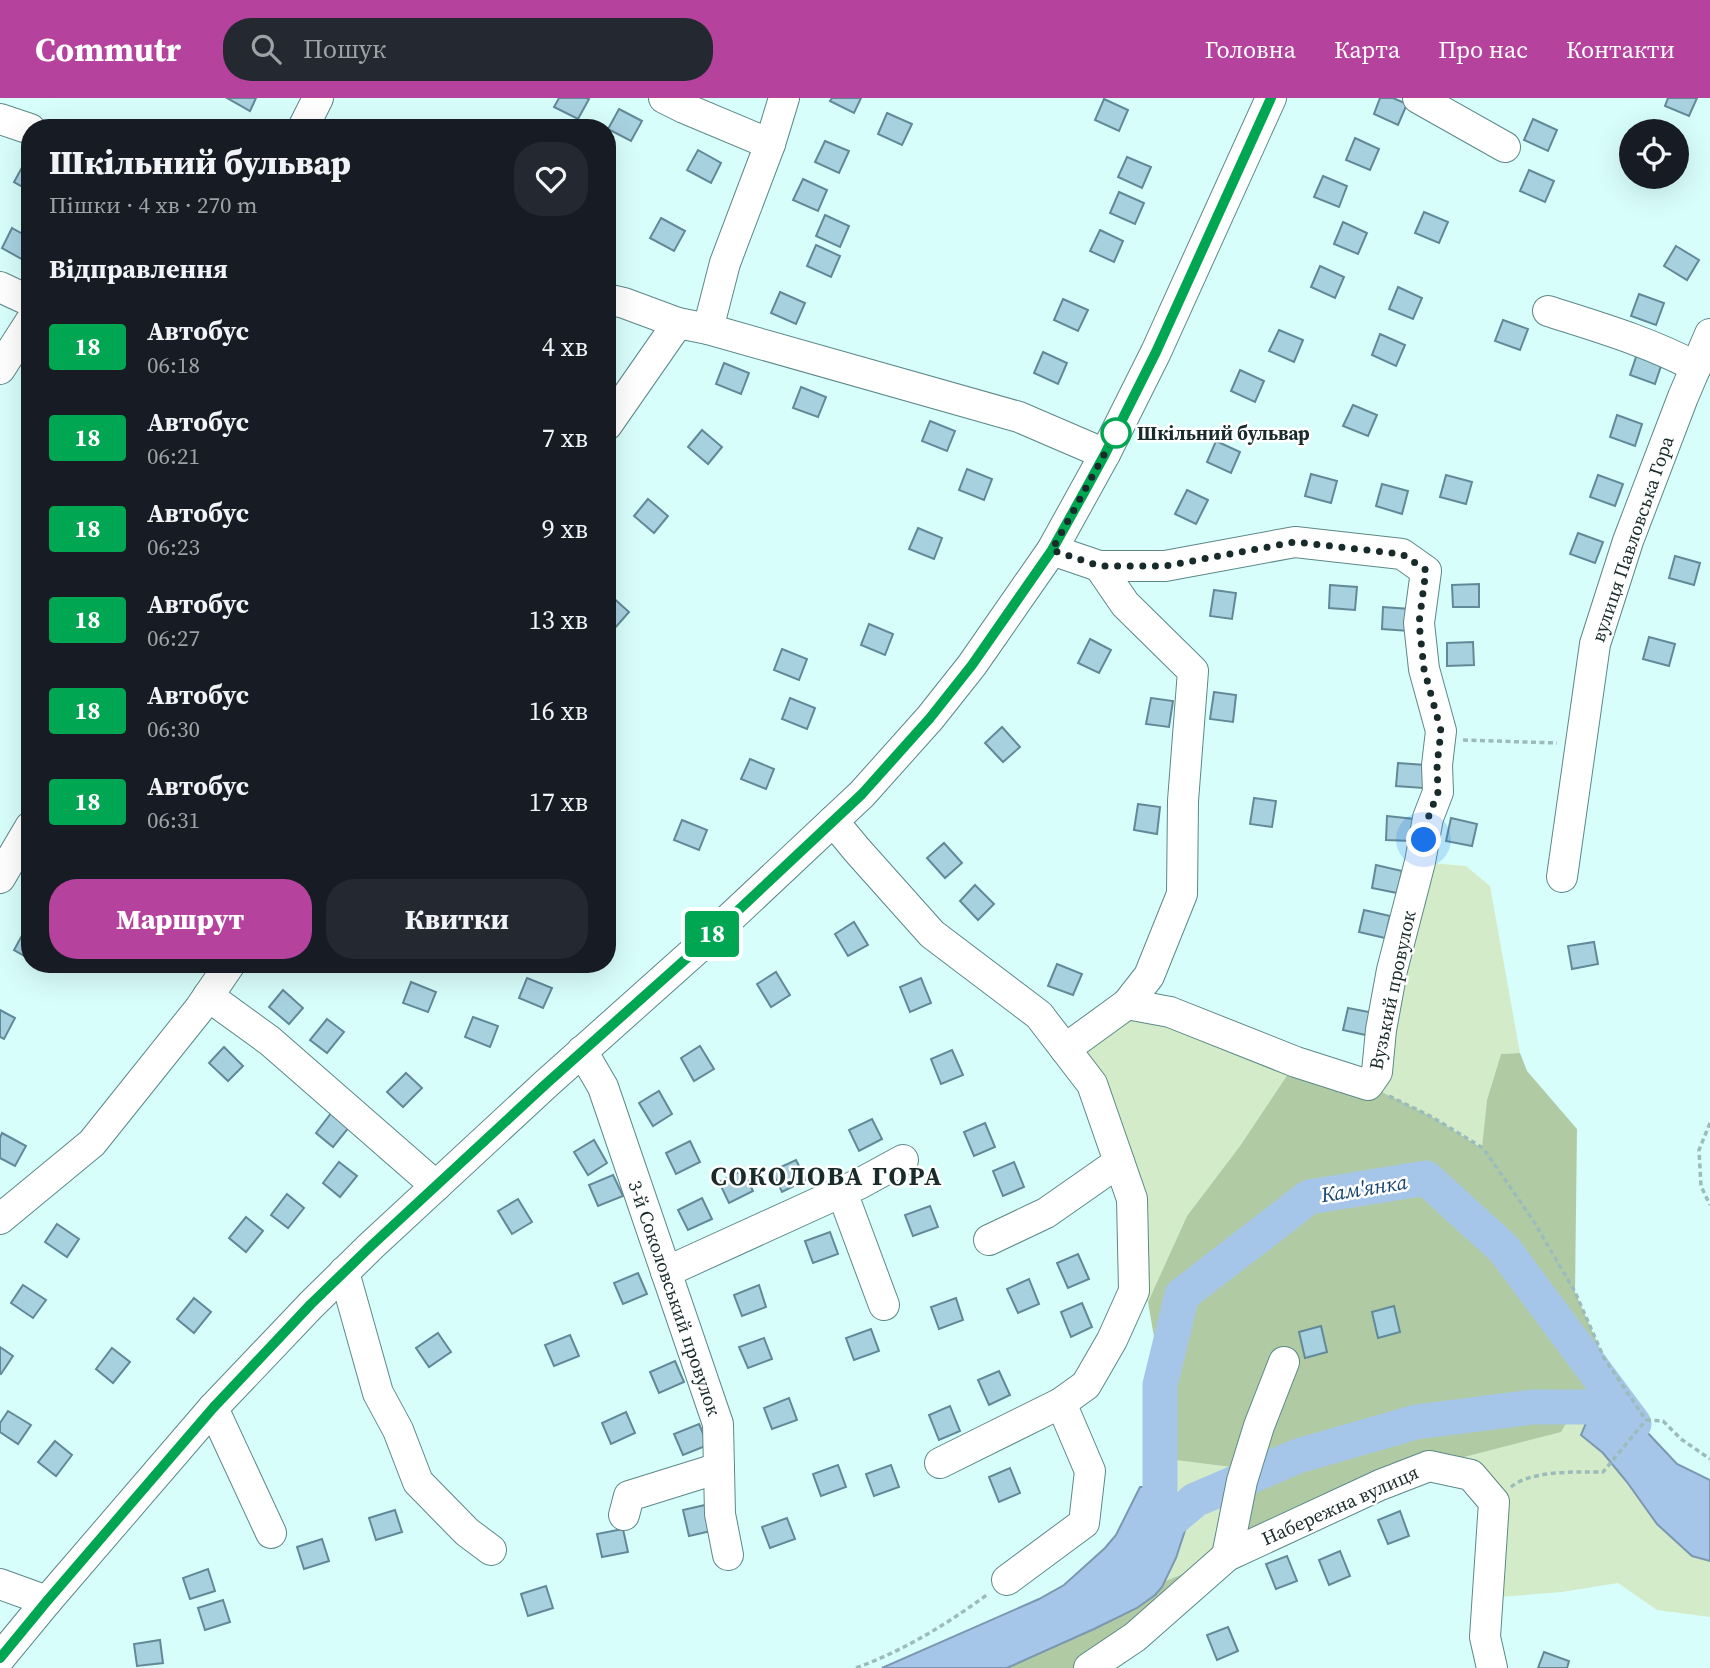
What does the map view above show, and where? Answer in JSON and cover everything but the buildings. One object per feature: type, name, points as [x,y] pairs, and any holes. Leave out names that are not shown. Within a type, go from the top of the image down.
[{"type":"street","points":[[308,119],[318,98]]},
{"type":"street","points":[[664,98],[770,144]]},
{"type":"street","points":[[708,329],[725,263],[770,144],[784,98]]},
{"type":"street","points":[[0,1658],[213,1408],[344,1272],[833,821],[871,785],[930,718],[972,665],[1052,550],[1105,454],[1172,317],[1271,98]]},
{"type":"street","points":[[1418,98],[1505,147]]},
{"type":"street","points":[[0,119],[21,126]]},
{"type":"street","points":[[0,287],[21,297]]},
{"type":"street","points":[[616,301],[678,323],[708,329],[1018,417],[1105,454]]},
{"type":"street","points":[[1548,311],[1607,330],[1696,367]]},
{"type":"street","points":[[616,412],[678,323]]},
{"type":"street","name":"вулиця Павловська Гора","points":[[1562,877],[1595,644],[1628,541],[1710,334]]},
{"type":"street","points":[[0,369],[21,336]]},
{"type":"street","name":"Вузький провулок","points":[[1052,550],[1099,566],[1165,566],[1295,542],[1402,554],[1426,570],[1419,623],[1424,669],[1441,731],[1437,765],[1438,792],[1428,818],[1420,862],[1392,970],[1381,1030],[1377,1072],[1368,1085]]},
{"type":"street","points":[[1065,1049],[1127,1004],[1149,976],[1182,894],[1183,801],[1193,671],[1125,604],[1099,566]]},
{"type":"street","points":[[833,821],[932,934],[1039,1016],[1092,1084],[1132,1199],[1134,1291],[1112,1340],[1086,1385],[1061,1403],[940,1463]]},
{"type":"street","points":[[0,878],[21,842]]},
{"type":"street","points":[[0,1219],[92,1143],[224,973]]},
{"type":"street","points":[[208,996],[270,1041],[436,1186]]},
{"type":"street","points":[[1127,1004],[1170,1012],[1296,1062],[1368,1085]]},
{"type":"street","name":"3-й Соколовський провулок","points":[[582,1051],[603,1087],[718,1424],[720,1514],[728,1555]]},
{"type":"street","points":[[666,1272],[842,1192],[903,1160]]},
{"type":"street","points":[[989,1240],[1046,1213],[1119,1162]]},
{"type":"street","points":[[842,1192],[884,1305]]},
{"type":"street","points":[[344,1272],[377,1393],[398,1430],[418,1482],[467,1532],[491,1550]]},
{"type":"street","points":[[1227,1556],[1242,1481],[1259,1426],[1284,1362]]},
{"type":"street","points":[[1007,1580],[1084,1523],[1090,1471],[1061,1403]]},
{"type":"street","points":[[213,1408],[271,1533]]},
{"type":"street","name":"Набережна вулиця","points":[[1089,1668],[1135,1637],[1227,1556],[1380,1485],[1429,1466],[1471,1475],[1494,1502]]},
{"type":"street","points":[[624,1515],[629,1496],[719,1468]]},
{"type":"street","points":[[1492,1668],[1485,1637],[1494,1502]]},
{"type":"street","points":[[0,1584],[47,1601]]},
{"type":"path","points":[[1440,739],[1580,743]]},
{"type":"path","points":[[1368,1085],[1432,1117],[1483,1148],[1533,1220],[1575,1292],[1604,1358],[1646,1420]]},
{"type":"path","points":[[1710,1123],[1699,1150],[1701,1186],[1710,1205]]},
{"type":"path","points":[[1646,1420],[1663,1421],[1681,1439],[1710,1459]]},
{"type":"path","points":[[1494,1502],[1517,1482],[1555,1473],[1603,1472],[1646,1420]]},
{"type":"path","points":[[856,1668],[885,1658],[950,1622],[1007,1580]]},
{"type":"green space","points":[[1420,862],[1466,866],[1490,886],[1520,1053],[1501,1054],[1487,1100],[1483,1148],[1432,1117],[1368,1085]]},
{"type":"green space","points":[[1127,1004],[1296,1062],[1240,1146],[1187,1216],[1148,1302],[1134,1291],[1132,1199],[1065,1049]]},
{"type":"green space","points":[[1520,1053],[1527,1071],[1577,1129],[1575,1292],[1604,1358],[1561,1432],[1429,1466],[1300,1521],[1089,1668],[965,1668],[1077,1617],[1227,1556],[1263,1471],[1175,1460],[1148,1302],[1187,1216],[1240,1146],[1296,1062],[1368,1085],[1432,1117],[1482,1148],[1487,1100],[1501,1054]]},
{"type":"green space","points":[[1595,1372],[1635,1432],[1710,1514],[1710,1617],[1657,1610],[1618,1583],[1562,1592],[1487,1598],[1494,1502],[1429,1466]]},
{"type":"green space","points":[[1160,1385],[1175,1460],[1264,1471],[1227,1556],[1077,1617],[1153,1535],[1160,1487]]},
{"type":"water","points":[[1611,1379],[1646,1431],[1677,1464],[1710,1480],[1710,1561],[1692,1556],[1657,1524],[1603,1453],[1581,1435],[1598,1394]]},
{"type":"water","points":[[1140,1487],[1160,1487],[1195,1500],[1176,1558],[1162,1587],[1137,1608],[1007,1668],[882,1668],[1039,1599],[1064,1585],[1116,1535]]},
{"type":"waterway","name":"Кам'янка","points":[[1153,1533],[1160,1487],[1160,1385],[1182,1295],[1309,1197],[1426,1178],[1504,1249],[1634,1424]]},
{"type":"waterway","name":"Кам'янка","points":[[1158,1531],[1195,1500],[1298,1456],[1416,1422],[1532,1407],[1592,1407],[1627,1415]]},
{"type":"bus line","name":"18","points":[[0,1658],[213,1408],[311,1304],[862,794],[930,718],[972,665],[1052,550],[1086,489],[1156,352],[1271,98]]},
{"type":"place","name":"Шкільний бульвар","points":[[1116,433]]},
{"type":"district","name":"СОКОЛОВА ГОРА","points":[[827,1176]]},
{"type":"route","points":[[1116,433],[1052,550],[1099,566],[1165,566],[1295,542],[1402,554],[1426,570],[1419,623],[1424,669],[1441,731],[1437,765],[1438,792],[1428,818],[1424,840]]}]
